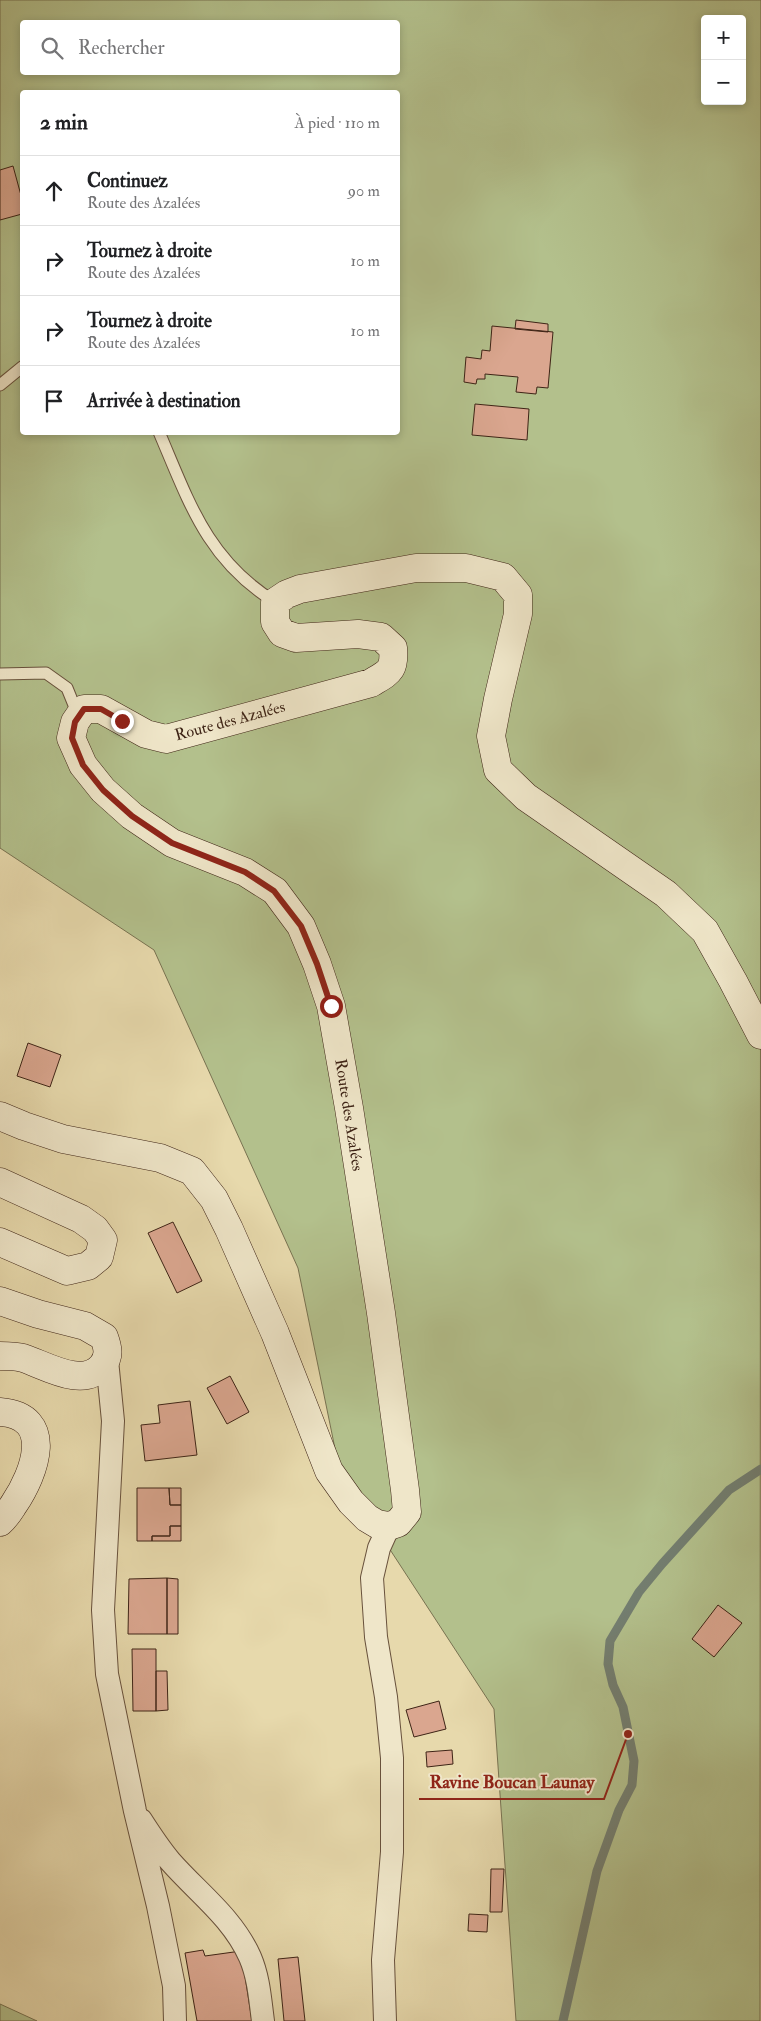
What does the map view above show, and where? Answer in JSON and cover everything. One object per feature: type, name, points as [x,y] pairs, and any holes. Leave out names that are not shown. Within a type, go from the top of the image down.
[{"type":"main road","points":[[275,602],[287,594],[300,589],[416,568],[466,568],[503,577],[518,595],[518,614],[491,736],[498,770],[526,797],[666,894],[705,931],[761,1035]]},
{"type":"main road","name":"Route des Azalées","points":[[275,602],[276,622],[282,633],[296,638],[358,634],[381,636],[393,648],[394,661],[390,671],[372,683],[166,738],[146,734],[101,709],[84,709],[75,722],[72,738],[83,765],[103,790],[132,816],[172,843],[245,872],[274,891],[301,926],[317,964],[331,1006],[349,1108],[381,1313],[405,1490],[406,1512],[398,1523],[389,1526]]},
{"type":"main road","points":[[0,1116],[64,1139],[160,1158],[192,1170],[214,1199],[229,1230],[275,1334],[330,1471],[350,1502],[367,1518],[377,1524],[389,1526]]},
{"type":"main road","points":[[0,1182],[81,1219],[95,1228],[103,1240],[99,1257],[88,1266],[67,1271],[0,1242]]},
{"type":"main road","points":[[0,1301],[38,1314],[85,1326],[104,1337],[108,1350],[107,1360],[98,1371],[76,1376],[48,1369],[22,1357],[0,1356]]},
{"type":"main road","points":[[0,1412],[23,1417],[34,1431],[37,1448],[32,1472],[19,1497],[0,1522]]},
{"type":"street","points":[[107,1360],[113,1421],[103,1610],[107,1674],[174,1986],[176,2021]]},
{"type":"street","points":[[385,2021],[383,1960],[392,1852],[392,1758],[386,1696],[376,1637],[372,1578],[379,1548],[389,1526]]},
{"type":"street","points":[[135,1811],[169,1860],[222,1914],[240,1938],[251,1958],[258,1981],[263,2021]]},
{"type":"lane","points":[[0,385],[20,369]]},
{"type":"lane","points":[[161,435],[194,514],[210,540],[226,562],[244,579],[275,602]]},
{"type":"lane","points":[[0,674],[46,673],[67,688],[79,716]]},
{"type":"green space","points":[[0,0],[761,0],[760,2021],[516,2021],[494,1709],[340,1473],[298,1268],[154,950],[0,848]]},
{"type":"green space","points":[[0,2004],[37,2021],[0,2021]]},
{"type":"building","points":[[13,166],[20,192],[20,215],[0,220],[0,170]]},
{"type":"building","points":[[516,320],[548,324],[548,332],[515,329]]},
{"type":"building","points":[[492,326],[553,332],[548,388],[537,387],[536,394],[516,392],[518,377],[485,374],[485,379],[477,379],[476,384],[464,382],[466,357],[481,359],[482,350],[490,351]]},
{"type":"building","points":[[475,404],[529,409],[527,440],[472,435]]},
{"type":"building","points":[[28,1043],[61,1055],[50,1087],[17,1076]]},
{"type":"building","points":[[173,1222],[202,1281],[177,1293],[148,1233]]},
{"type":"building","points":[[230,1376],[249,1412],[227,1424],[207,1388]]},
{"type":"building","points":[[190,1401],[197,1455],[145,1461],[141,1425],[160,1423],[158,1405]]},
{"type":"building","points":[[137,1488],[169,1488],[170,1505],[181,1505],[181,1526],[170,1526],[170,1536],[152,1536],[152,1541],[137,1541]]},
{"type":"building","points":[[169,1488],[181,1488],[181,1505],[170,1505]]},
{"type":"building","points":[[170,1526],[181,1526],[181,1541],[152,1541],[152,1536],[170,1536]]},
{"type":"building","points":[[167,1578],[178,1579],[178,1634],[167,1634]]},
{"type":"building","points":[[167,1578],[167,1634],[128,1634],[129,1579]]},
{"type":"building","points":[[718,1605],[742,1623],[714,1657],[692,1639]]},
{"type":"building","points":[[132,1649],[156,1649],[156,1711],[133,1711]]},
{"type":"building","points":[[156,1671],[167,1671],[168,1710],[156,1711]]},
{"type":"building","points":[[439,1701],[446,1729],[414,1737],[406,1710]]},
{"type":"building","points":[[452,1750],[453,1764],[427,1767],[426,1752]]},
{"type":"building","points":[[491,1869],[504,1869],[502,1912],[490,1912]]},
{"type":"building","points":[[469,1914],[488,1915],[487,1932],[468,1931]]},
{"type":"building","points":[[203,1950],[205,1956],[241,1951],[252,2021],[197,2021],[185,1953]]},
{"type":"building","points":[[298,1957],[305,2021],[284,2021],[278,1959]]},
{"type":"waterway","points":[[563,2021],[597,1871],[619,1810],[632,1785],[634,1761],[623,1707],[613,1685],[608,1664],[610,1641],[639,1592],[662,1564],[729,1490],[761,1469]]},
{"type":"place","name":"Ravine Boucan Launay","points":[[628,1734]]},
{"type":"route","points":[[122,721],[101,709],[84,709],[75,722],[72,738],[83,765],[103,790],[132,816],[172,843],[245,872],[274,891],[301,926],[317,964],[331,1006]]}]
